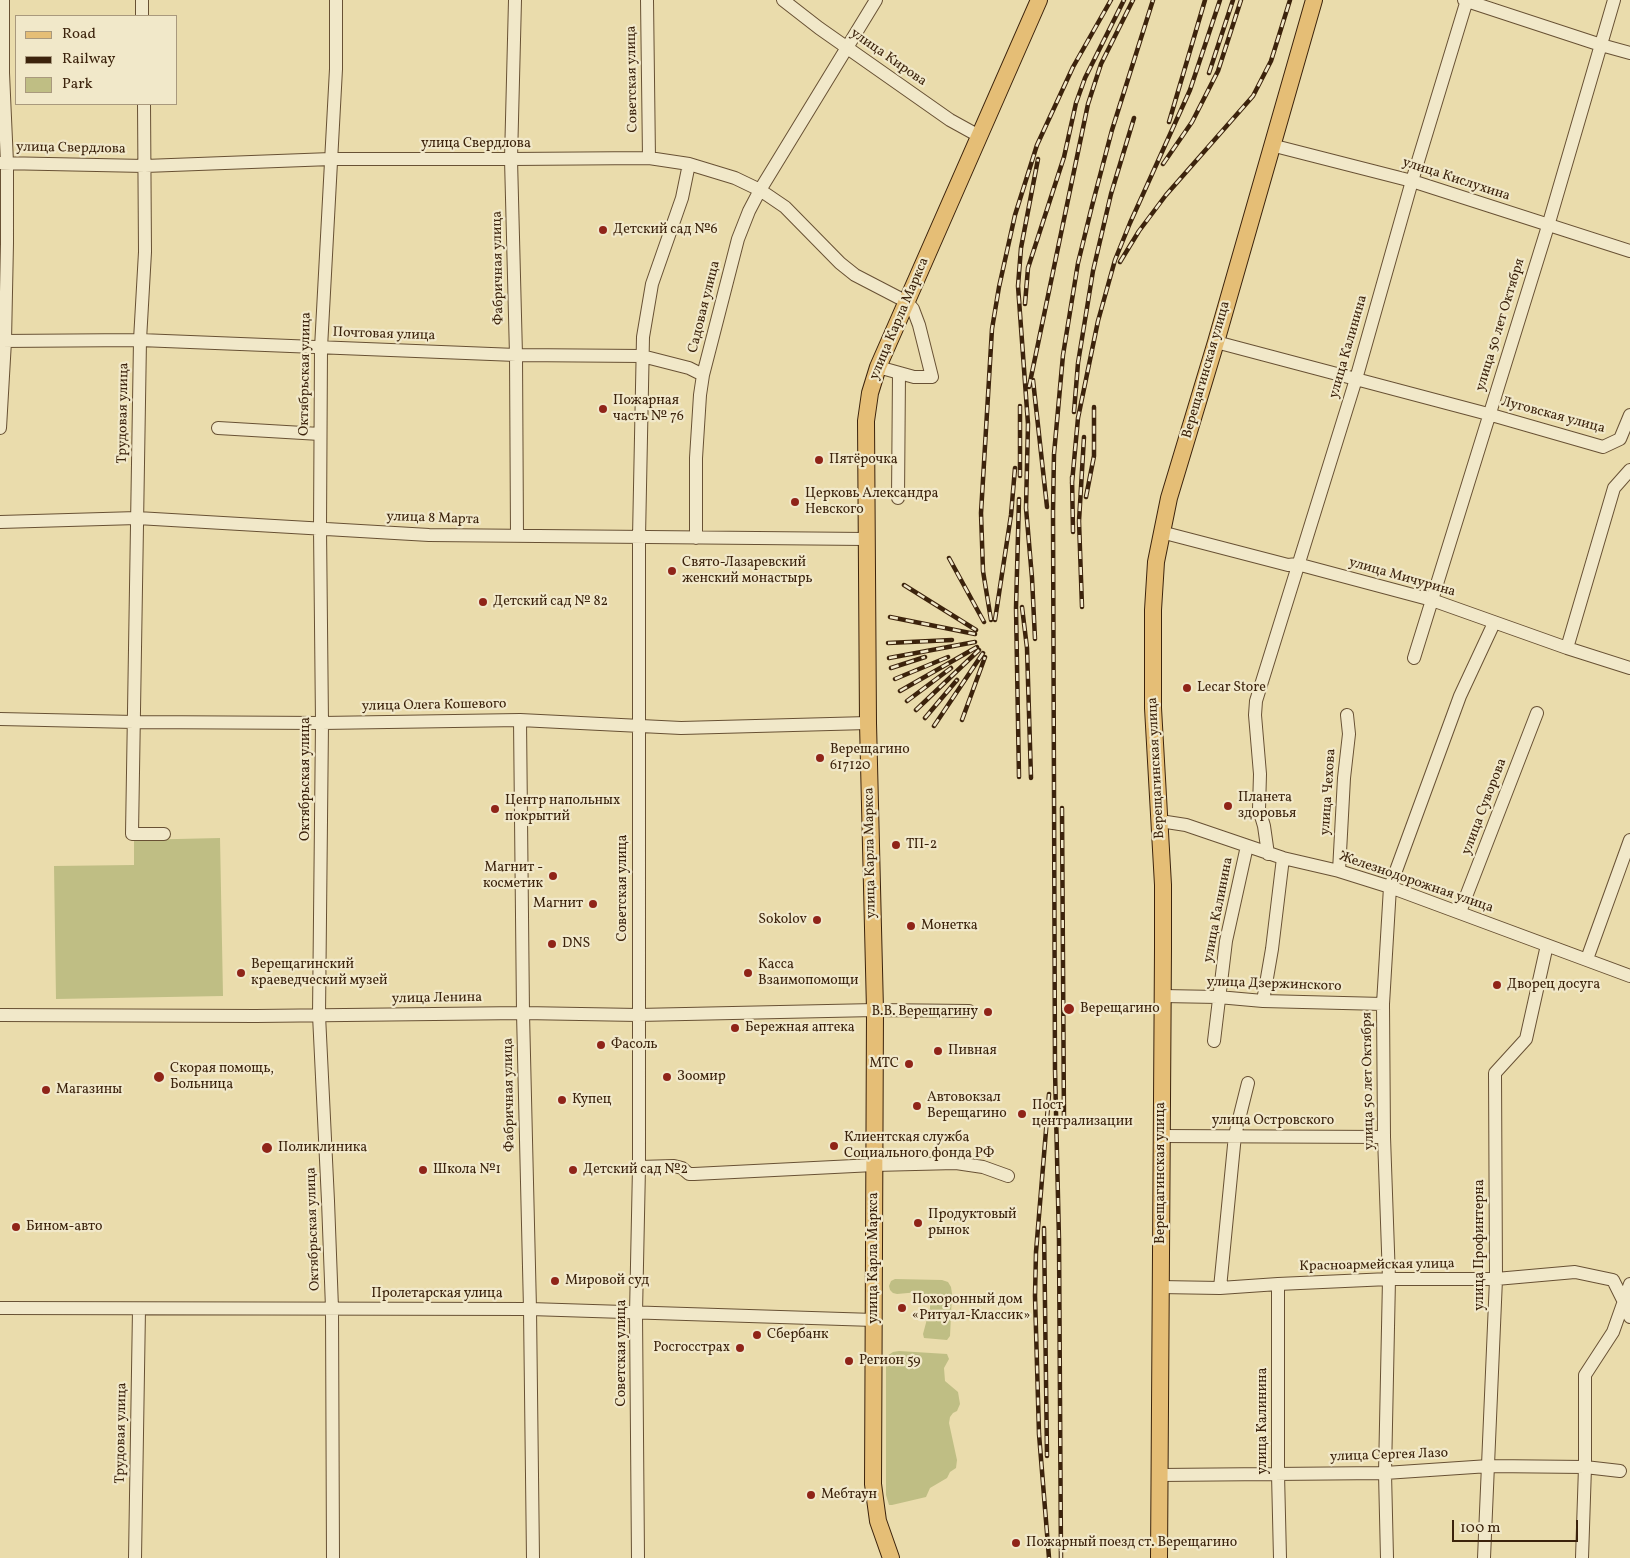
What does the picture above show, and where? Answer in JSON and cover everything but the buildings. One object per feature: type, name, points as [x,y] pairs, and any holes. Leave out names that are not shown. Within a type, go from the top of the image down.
[{"type":"main road","name":"улица Карла Маркса","points":[[891,1558],[880,1528],[874,1503],[873,1484],[875,1010],[868,723],[866,421],[870,393],[878,367],[1038,0]]},
{"type":"main road","name":"Верещагинская улица","points":[[1159,1558],[1163,885],[1153,708],[1154,584],[1161,532],[1169,498],[1216,342],[1314,0]]},
{"type":"street","points":[[0,428],[4,163],[3,0]]},
{"type":"street","points":[[142,0],[142,15]]},
{"type":"street","name":"Октябрьская улица","points":[[333,1558],[332,1308],[319,1015],[322,723],[320,434],[321,348],[336,69],[336,0]]},
{"type":"street","name":"Фабричная улица","points":[[515,0],[511,160],[516,355],[517,536]]},
{"type":"street","name":"Советская улица","points":[[647,0],[649,158]]},
{"type":"street","name":"улица Кирова","points":[[782,0],[950,120],[978,136]]},
{"type":"street","name":"Садовая улица","points":[[696,538],[697,444],[703,375],[738,239],[760,190],[876,0]]},
{"type":"street","points":[[1466,0],[1630,53]]},
{"type":"street","name":"улица Калинина","points":[[1268,854],[1259,808],[1260,774],[1254,715],[1256,701],[1356,379],[1466,0]]},
{"type":"street","name":"улица 50 лет Октября","points":[[1414,658],[1488,414],[1548,226],[1614,0]]},
{"type":"street","name":"Трудовая улица","points":[[144,105],[145,252],[140,340],[132,834],[164,834]]},
{"type":"street","name":"улица Кислухина","points":[[1271,145],[1412,181],[1630,251]]},
{"type":"street","name":"улица Свердлова","points":[[4,163],[145,166],[330,159],[511,160],[649,158],[689,164],[735,178],[760,190],[785,207],[840,263],[855,275],[906,302]]},
{"type":"street","name":"Советская улица","points":[[638,1558],[636,1313],[639,1167],[639,537],[642,356],[643,337],[652,284],[682,198],[689,164]]},
{"type":"street","points":[[878,367],[914,377],[932,377],[917,317],[913,309],[906,302]]},
{"type":"street","name":"Почтовая улица","points":[[2,341],[140,340],[516,355],[642,356],[689,368],[703,375]]},
{"type":"street","name":"Луговская улица","points":[[1216,342],[1488,414],[1603,447],[1620,439],[1630,415]]},
{"type":"street","points":[[898,498],[899,373]]},
{"type":"street","points":[[218,428],[320,434]]},
{"type":"street","points":[[1567,648],[1614,488],[1630,470]]},
{"type":"street","name":"улица 8 Марта","points":[[0,522],[137,518],[429,536],[866,538]]},
{"type":"street","name":"улица Мичурина","points":[[1161,532],[1288,565],[1297,564],[1432,600],[1494,623],[1630,668]]},
{"type":"street","name":"улица 50 лет Октября","points":[[1387,1558],[1385,1473],[1388,1278],[1383,1004],[1390,887],[1460,696],[1494,623]]},
{"type":"street","name":"улица Суворова","points":[[1460,912],[1537,712]]},
{"type":"street","name":"улица Чехова","points":[[1339,872],[1344,778],[1349,734],[1347,715]]},
{"type":"street","name":"улица Олега Кошевого","points":[[0,719],[322,723],[520,720],[639,724],[690,728],[868,723]]},
{"type":"street","name":"Фабричная улица","points":[[520,720],[523,1013],[530,1309],[533,1558]]},
{"type":"street","name":"Железнодорожная улица","points":[[1160,821],[1186,825],[1268,854],[1390,887],[1630,976]]},
{"type":"street","points":[[1587,959],[1627,856],[1630,840]]},
{"type":"street","name":"улица Калинина","points":[[1214,1040],[1226,941],[1247,846]]},
{"type":"street","points":[[1263,1001],[1272,949],[1282,858]]},
{"type":"street","name":"улица Профинтерна","points":[[1484,1558],[1496,1279],[1495,1073],[1526,1039],[1547,945]]},
{"type":"street","name":"улица Дзержинского","points":[[1163,996],[1383,1004]]},
{"type":"street","name":"улица Ленина","points":[[0,1015],[638,1014],[875,1010],[969,1011]]},
{"type":"street","points":[[1220,1288],[1235,1135],[1248,1083]]},
{"type":"street","name":"улица Островского","points":[[1161,1136],[1384,1137]]},
{"type":"street","points":[[639,1167],[674,1166],[682,1168],[689,1174],[694,1174],[874,1164],[965,1163],[984,1167],[1008,1176]]},
{"type":"street","name":"Красноармейская улица","points":[[1160,1287],[1220,1288],[1388,1278],[1496,1279],[1575,1272],[1613,1280],[1624,1300],[1630,1317]]},
{"type":"street","name":"улица Калинина","points":[[1278,1284],[1280,1558]]},
{"type":"street","points":[[1582,1558],[1585,1467],[1585,1375],[1613,1332],[1630,1284]]},
{"type":"street","name":"Пролетарская улица","points":[[0,1308],[530,1309],[874,1320]]},
{"type":"street","name":"Трудовая улица","points":[[135,1558],[139,1309]]},
{"type":"street","name":"улица Сергея Лазо","points":[[1160,1475],[1385,1473],[1489,1466],[1585,1467],[1620,1471]]},
{"type":"green space","points":[[220,838],[223,996],[56,999],[54,866],[134,865],[134,840]]},
{"type":"green space","points":[[895,1279],[942,1280],[948,1282],[952,1294],[950,1336],[947,1340],[924,1338],[923,1334],[930,1308],[928,1297],[919,1292],[893,1293],[889,1286],[891,1281]]},
{"type":"green space","points":[[893,1352],[947,1354],[949,1359],[944,1368],[945,1381],[958,1392],[960,1404],[957,1411],[950,1417],[949,1423],[957,1460],[956,1468],[950,1472],[947,1478],[930,1488],[926,1497],[889,1505],[886,1495],[886,1359]]},
{"type":"railway","points":[[991,620],[983,571],[981,513],[992,329],[999,287],[1015,215],[1037,145],[1073,67],[1111,0]]},
{"type":"railway","points":[[1025,304],[1028,268],[1064,157],[1076,103],[1085,78],[1124,0]]},
{"type":"railway","points":[[1029,387],[1088,104],[1101,64],[1133,0]]},
{"type":"railway","points":[[1061,1558],[1059,1240],[1055,1070],[1054,454],[1063,355],[1078,263],[1112,130],[1153,0]]},
{"type":"railway","points":[[1169,122],[1205,0]]},
{"type":"railway","points":[[1072,483],[1078,418],[1098,321],[1115,260],[1190,90],[1220,0]]},
{"type":"railway","points":[[1209,73],[1233,0]]},
{"type":"railway","points":[[1163,164],[1192,122],[1218,71],[1241,0]]},
{"type":"railway","points":[[1120,262],[1139,231],[1166,195],[1253,96],[1271,61],[1290,0]]},
{"type":"railway","points":[[1074,412],[1078,363],[1093,271],[1111,194],[1134,118]]},
{"type":"railway","points":[[1035,639],[1026,508],[1028,424],[1018,286],[1021,248],[1038,159]]},
{"type":"railway","points":[[1033,380],[1047,507]]},
{"type":"railway","points":[[1020,406],[1020,476]]},
{"type":"railway","points":[[1086,497],[1094,456],[1094,407]]},
{"type":"railway","points":[[1082,607],[1079,521],[1084,437]]},
{"type":"railway","points":[[995,620],[1011,515],[1015,468]]},
{"type":"railway","points":[[1072,477],[1073,532]]},
{"type":"railway","points":[[1019,499],[1016,608],[1019,777]]},
{"type":"railway","points":[[949,558],[984,622]]},
{"type":"railway","points":[[904,585],[976,630]]},
{"type":"railway","points":[[1022,607],[1027,648],[1031,778]]},
{"type":"railway","points":[[890,617],[975,634]]},
{"type":"railway","points":[[888,643],[952,640]]},
{"type":"railway","points":[[889,658],[975,642]]},
{"type":"railway","points":[[900,691],[977,647]]},
{"type":"railway","points":[[916,710],[979,650]]},
{"type":"railway","points":[[934,726],[983,653]]},
{"type":"railway","points":[[891,668],[925,657]]},
{"type":"railway","points":[[895,679],[948,657]]},
{"type":"railway","points":[[962,720],[985,657]]},
{"type":"railway","points":[[907,701],[951,668]]},
{"type":"railway","points":[[925,718],[957,680]]},
{"type":"railway","points":[[1062,808],[1064,1123]]},
{"type":"railway","points":[[1049,1094],[1036,1252],[1035,1296],[1039,1434],[1049,1558]]},
{"type":"railway","points":[[1044,1228],[1047,1456]]},
{"type":"place","name":"Детский сад №6","points":[[603,230]]},
{"type":"place","name":"Пожарная часть № 76","points":[[603,409]]},
{"type":"place","name":"Пятёрочка","points":[[819,460]]},
{"type":"place","name":"Церковь Александра Невского","points":[[795,502]]},
{"type":"place","name":"Свято-Лазаревский женский монастырь","points":[[672,571]]},
{"type":"place","name":"Детский сад № 82","points":[[483,602]]},
{"type":"place","name":"Lecar Store","points":[[1187,688]]},
{"type":"place","name":"Верещагино 617120","points":[[820,758]]},
{"type":"place","name":"Планета здоровья","points":[[1228,806]]},
{"type":"place","name":"Центр напольных покрытий","points":[[495,809]]},
{"type":"place","name":"ТП-2","points":[[896,845]]},
{"type":"place","name":"Магнит - косметик","points":[[553,876]]},
{"type":"place","name":"Магнит","points":[[593,904]]},
{"type":"place","name":"Sokolov","points":[[817,920]]},
{"type":"place","name":"Монетка","points":[[911,926]]},
{"type":"place","name":"DNS","points":[[552,944]]},
{"type":"place","name":"Верещагинский краеведческий музей","points":[[241,973]]},
{"type":"place","name":"Касса Взаимопомощи","points":[[748,973]]},
{"type":"place","name":"Дворец досуга","points":[[1497,985]]},
{"type":"place","name":"Верещагино","points":[[1069,1009]]},
{"type":"place","name":"В.В. Верещагину","points":[[988,1012]]},
{"type":"place","name":"Бережная аптека","points":[[735,1028]]},
{"type":"place","name":"Фасоль","points":[[601,1045]]},
{"type":"place","name":"Пивная","points":[[938,1051]]},
{"type":"place","name":"МТС","points":[[909,1064]]},
{"type":"place","name":"Скорая помощь, Больница","points":[[159,1077]]},
{"type":"place","name":"Зоомир","points":[[667,1077]]},
{"type":"place","name":"Магазины","points":[[46,1090]]},
{"type":"place","name":"Купец","points":[[562,1100]]},
{"type":"place","name":"Автовокзал Верещагино","points":[[917,1106]]},
{"type":"place","name":"Пост централизации","points":[[1022,1114]]},
{"type":"place","name":"Клиентская служба Социального фонда РФ","points":[[834,1146]]},
{"type":"place","name":"Поликлиника","points":[[267,1148]]},
{"type":"place","name":"Школа №1","points":[[423,1170]]},
{"type":"place","name":"Детский сад №2","points":[[573,1170]]},
{"type":"place","name":"Продуктовый рынок","points":[[918,1223]]},
{"type":"place","name":"Бином-авто","points":[[16,1227]]},
{"type":"place","name":"Мировой суд","points":[[555,1281]]},
{"type":"place","name":"Похоронный дом «Ритуал-Классик»","points":[[902,1308]]},
{"type":"place","name":"Сбербанк","points":[[757,1335]]},
{"type":"place","name":"Росгосстрах","points":[[740,1348]]},
{"type":"place","name":"Регион 59","points":[[849,1361]]},
{"type":"place","name":"Мебтаун","points":[[811,1495]]},
{"type":"place","name":"Пожарный поезд ст. Верещагино","points":[[1016,1543]]}]
